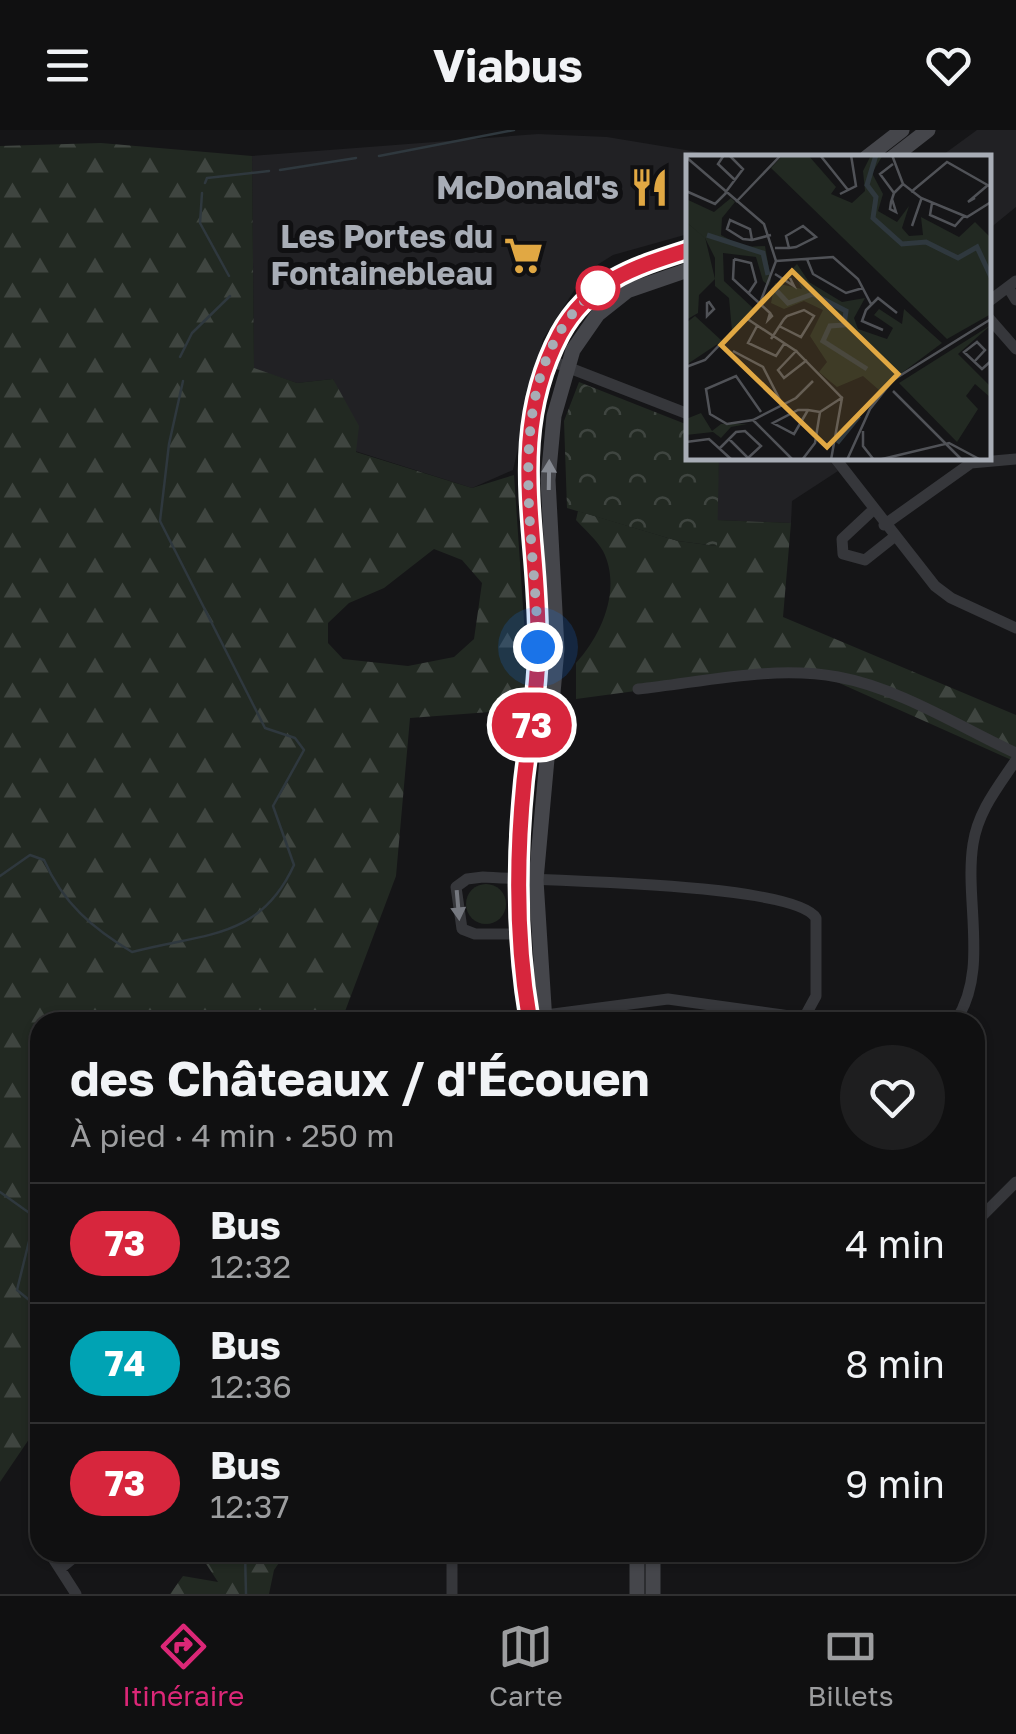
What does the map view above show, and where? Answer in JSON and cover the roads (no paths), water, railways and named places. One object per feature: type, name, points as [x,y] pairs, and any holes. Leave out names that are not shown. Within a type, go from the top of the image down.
[{"type":"street","points":[[887,154],[902,130]]},
{"type":"street","points":[[887,154],[928,130]]},
{"type":"street","points":[[536,1012],[520,934],[518,879],[538,647],[526,450],[536,396],[566,323],[599,287],[631,268],[686,251]]},
{"type":"street","points":[[537,1012],[536,880],[556,649],[549,446],[567,366],[586,329],[614,299],[643,284],[686,271]]},
{"type":"street","points":[[1012,284],[1016,300]]},
{"type":"street","points":[[991,320],[1016,349]]},
{"type":"street","points":[[549,360],[686,413]]},
{"type":"street","points":[[884,525],[971,463],[1016,459]]},
{"type":"street","points":[[836,460],[884,525],[951,598],[1016,628]]},
{"type":"street","points":[[873,510],[842,538],[843,554],[865,560],[894,537]]},
{"type":"street","points":[[638,688],[776,674],[842,678],[878,689],[1016,753]]},
{"type":"street","points":[[960,1012],[967,999],[973,954],[972,847],[980,815],[1016,760]]},
{"type":"street","points":[[520,934],[474,934],[462,928],[457,916],[456,887],[467,878],[684,886],[800,904],[816,918],[816,996],[807,1012]]},
{"type":"street","points":[[583,1012],[668,999],[761,1012]]},
{"type":"street","points":[[985,1213],[1016,1182]]},
{"type":"street","points":[[57,1562],[76,1594]]},
{"type":"street","points":[[61,1568],[68,1562]]},
{"type":"street","points":[[452,1562],[452,1594]]},
{"type":"street","points":[[637,1562],[637,1594]]},
{"type":"street","points":[[653,1562],[653,1594]]},
{"type":"waterway","points":[[379,156],[514,130]]},
{"type":"waterway","points":[[280,170],[356,158]]},
{"type":"waterway","points":[[205,183],[207,178],[269,171]]},
{"type":"waterway","points":[[202,193],[200,223],[229,276]]},
{"type":"waterway","points":[[180,357],[192,333],[230,296]]},
{"type":"waterway","points":[[0,876],[30,855],[44,860],[60,889],[80,913],[132,952],[205,936],[247,920],[264,908],[294,865],[273,806],[304,750],[295,738],[265,728],[160,521],[169,444],[183,381]]},
{"type":"waterway","points":[[0,1192],[30,1213]]},
{"type":"waterway","points":[[30,1237],[17,1290],[30,1301]]},
{"type":"waterway","points":[[245,1562],[246,1594]]},
{"type":"place","name":"McDonald's","points":[[649,188]]},
{"type":"place","name":"Les Portes du Fontainebleau","points":[[523,255]]}]
